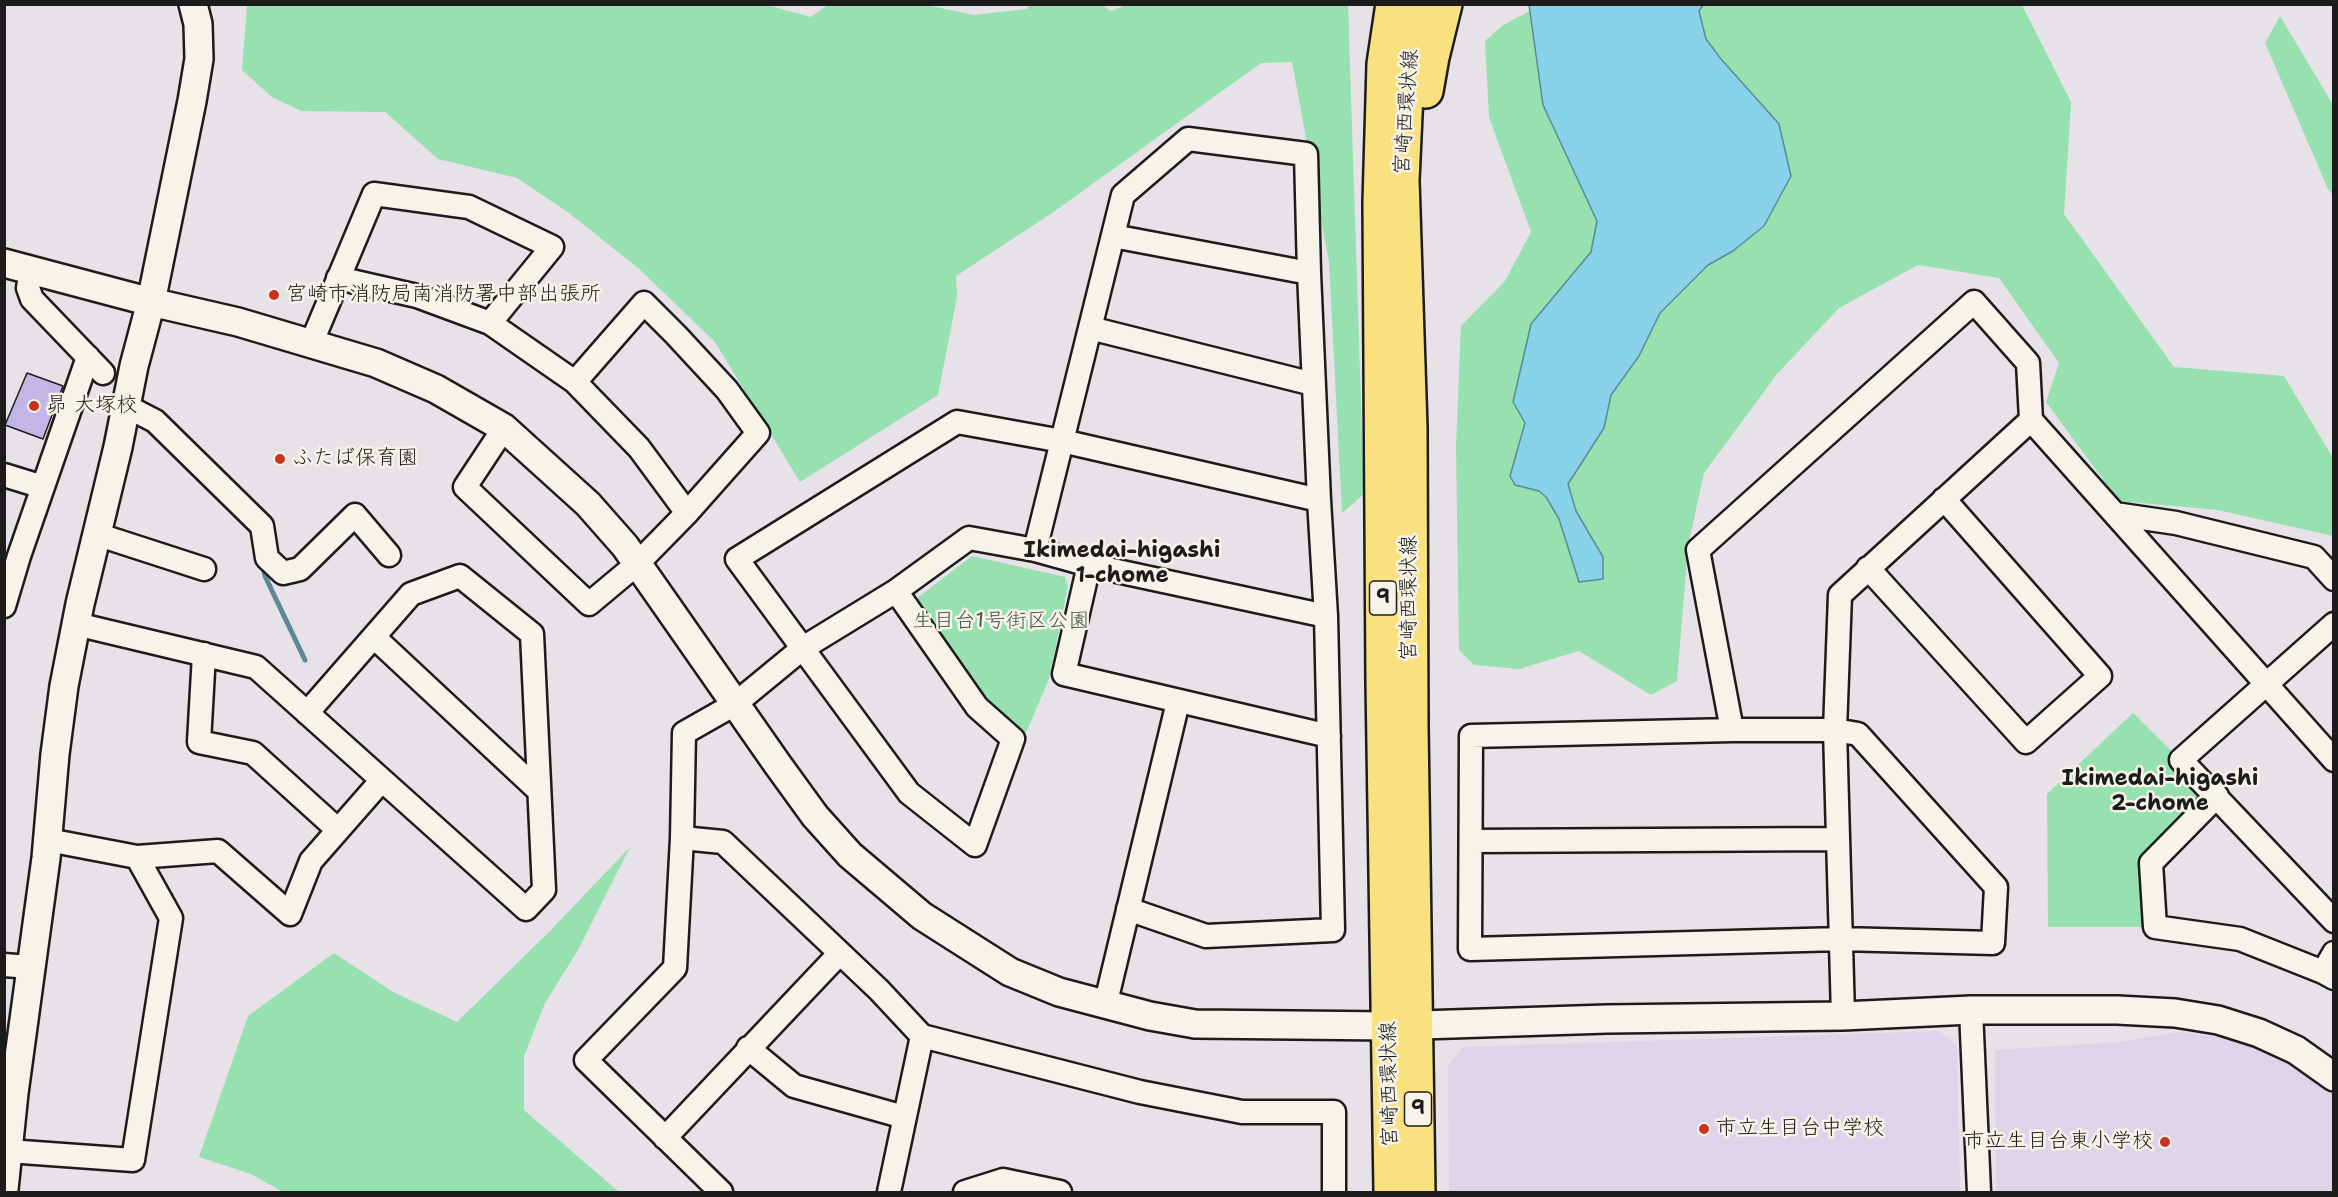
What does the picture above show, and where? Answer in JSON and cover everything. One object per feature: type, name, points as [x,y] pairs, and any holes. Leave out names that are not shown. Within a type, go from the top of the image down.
[{"type":"main road","name":"宮崎西環状線","points":[[1393,4],[1384,63],[1380,202],[1383,658],[1403,1025],[1418,1192]]},
{"type":"main road","name":"宮崎西環状線","points":[[1391,1192],[1403,1025],[1411,727],[1410,428],[1402,180],[1407,72],[1417,4]]},
{"type":"main road","points":[[1410,428],[1419,406],[1419,137],[1432,57],[1445,4]]},
{"type":"street","points":[[4,1189],[17,966],[48,840],[55,754],[64,686],[76,624],[134,366],[151,302],[192,100],[198,59],[198,24],[193,4]]},
{"type":"street","points":[[1035,550],[1123,195],[1188,139],[1306,154],[1308,273],[1326,616],[1333,930],[1206,936],[1128,909]]},
{"type":"street","points":[[311,344],[374,194],[469,207],[552,247],[490,323]]},
{"type":"street","points":[[1113,236],[1308,273]]},
{"type":"street","points":[[4,263],[151,302],[238,322],[376,363],[436,389],[504,428],[588,504],[638,562],[809,807],[843,847],[922,916],[1010,972],[1059,992],[1105,1006],[1195,1024],[1403,1025],[1607,1018],[1844,1016],[1971,1010],[2117,1010],[2175,1013],[2218,1020],[2259,1033],[2296,1050],[2334,1077]]},
{"type":"street","points":[[4,606],[12,554],[95,365],[32,299],[28,288],[31,271]]},
{"type":"street","points":[[338,278],[417,296],[490,323],[575,382],[639,448],[687,513]]},
{"type":"street","points":[[1732,730],[1698,550],[1974,302],[2028,363],[2031,420],[2334,760]]},
{"type":"street","points":[[504,428],[465,487],[589,604],[638,562],[687,513],[758,433],[727,390],[644,303],[575,382]]},
{"type":"street","points":[[1090,328],[1313,384]]},
{"type":"street","points":[[126,406],[155,421],[262,526],[267,558],[283,573],[300,569],[355,515],[389,555]]},
{"type":"street","points":[[1844,1016],[1835,730],[1840,595],[2031,420]]},
{"type":"street","points":[[896,591],[977,707],[1013,740],[975,845],[909,793],[737,559],[957,422],[1062,441],[1319,500]]},
{"type":"street","points":[[4,475],[43,487]]},
{"type":"street","points":[[1868,568],[2026,742],[2100,676],[1944,499]]},
{"type":"street","points":[[2115,514],[2176,523],[2314,557],[2334,579]]},
{"type":"street","points":[[96,534],[204,569]]},
{"type":"street","points":[[721,1192],[586,1060],[675,968],[682,838],[684,733],[735,704],[803,648],[896,591],[969,538],[1035,550],[1089,565],[1326,616]]},
{"type":"street","points":[[1089,565],[1064,674],[1329,736]]},
{"type":"street","points":[[76,624],[255,667],[526,909],[544,890],[532,634],[460,576],[411,594],[307,713]]},
{"type":"street","points":[[2334,624],[2181,760],[2334,921]]},
{"type":"street","points":[[374,636],[539,791]]},
{"type":"street","points":[[204,654],[199,742],[253,753],[338,830]]},
{"type":"street","points":[[1105,1006],[1178,702]]},
{"type":"street","points":[[1732,730],[1835,730],[1858,734],[1996,886],[1993,943],[1840,939],[1470,949],[1471,736],[1732,730]]},
{"type":"street","points":[[48,840],[137,857],[219,850],[290,914],[311,861],[382,780]]},
{"type":"street","points":[[2217,796],[2151,863],[2155,927],[2240,939],[2330,967]]},
{"type":"street","points":[[682,838],[723,842],[840,953],[922,1036],[1140,1092],[1242,1112],[1334,1112],[1334,1192]]},
{"type":"street","points":[[1471,842],[1838,839]]},
{"type":"street","points":[[8,1151],[133,1161],[171,918],[137,857]]},
{"type":"street","points":[[665,1138],[747,1048],[840,953]]},
{"type":"street","points":[[1971,1010],[1978,1192]]},
{"type":"street","points":[[889,1192],[922,1036]]},
{"type":"street","points":[[747,1048],[794,1086],[904,1118]]},
{"type":"street","points":[[965,1192],[1003,1180],[1046,1191]]},
{"type":"shaded area","name":"市立生目台中学校","points":[[1939,1031],[1957,1045],[1960,1192],[1449,1192],[1448,1066],[1463,1047]]},
{"type":"shaded area","name":"市立生目台東小学校","points":[[2177,1032],[2226,1038],[2282,1056],[2333,1092],[2333,1192],[1996,1192],[1995,1050],[2119,1042]]},
{"type":"green space","points":[[763,4],[811,17],[829,4],[926,5],[974,15],[1027,9],[1030,4],[1102,5],[1111,11],[1129,4],[1348,5],[1364,494],[1342,513],[1329,262],[1292,62],[1261,63],[1052,213],[956,276],[957,297],[938,395],[800,482],[715,342],[638,268],[569,213],[517,178],[438,159],[385,112],[301,111],[272,97],[242,70],[247,5]]},
{"type":"green space","points":[[1703,5],[2022,5],[2071,102],[2064,214],[2174,367],[2284,376],[2333,458],[2333,536],[2218,510],[2119,501],[2046,402],[2059,363],[1999,278],[1918,265],[1839,308],[1777,374],[1704,473],[1688,546],[1677,681],[1651,695],[1579,651],[1519,669],[1474,665],[1459,650],[1456,447],[1461,326],[1505,281],[1531,232],[1489,117],[1485,41],[1503,25],[1530,11],[1543,105],[1597,221],[1591,252],[1531,325],[1525,423],[1510,476],[1515,485],[1539,491],[1546,497],[1559,519],[1579,582],[1603,557],[1576,511],[1568,484],[1604,428],[1611,395],[1639,356],[1660,313],[1708,265],[1733,251],[1764,226],[1785,188],[1746,88],[1706,39],[1699,11]]},
{"type":"green space","points":[[2280,16],[2333,105],[2333,195],[2328,189],[2265,43]]},
{"type":"green space","name":"生目台1号街区公園","points":[[972,556],[1065,577],[1068,586],[1049,679],[1025,735],[1019,734],[983,703],[916,599]]},
{"type":"green space","points":[[2133,713],[2217,796],[2151,863],[2155,927],[2048,927],[2047,794]]},
{"type":"green space","points":[[630,847],[578,950],[545,1003],[524,1056],[524,1110],[619,1192],[283,1192],[251,1174],[199,1157],[248,1016],[334,953],[393,992],[457,1022],[550,931]]},
{"type":"water","points":[[1529,5],[1703,5],[1699,11],[1706,39],[1779,124],[1791,176],[1764,226],[1733,251],[1708,265],[1660,313],[1639,356],[1611,395],[1604,428],[1568,484],[1576,511],[1603,557],[1603,579],[1579,582],[1559,519],[1546,497],[1539,491],[1515,485],[1510,476],[1525,423],[1513,402],[1531,324],[1591,252],[1597,221],[1543,105]]},
{"type":"building","name":"昴 大塚校","points":[[27,373],[63,386],[43,439],[5,425]]},
{"type":"waterway","points":[[263,566],[265,576],[305,660]]},
{"type":"place","name":"宮崎市消防局南消防署中部出張所","points":[[274,295]]},
{"type":"place","name":"昴 大塚校","points":[[34,406]]},
{"type":"place","name":"ふたば保育園","points":[[280,459]]},
{"type":"place","name":"市立生目台中学校","points":[[1704,1129]]},
{"type":"place","name":"市立生目台東小学校","points":[[2165,1142]]},
{"type":"district","name":"Ikimedai-higashi 1-chome","points":[[1122,564]]},
{"type":"district","name":"Ikimedai-higashi 2-chome","points":[[2160,792]]}]
